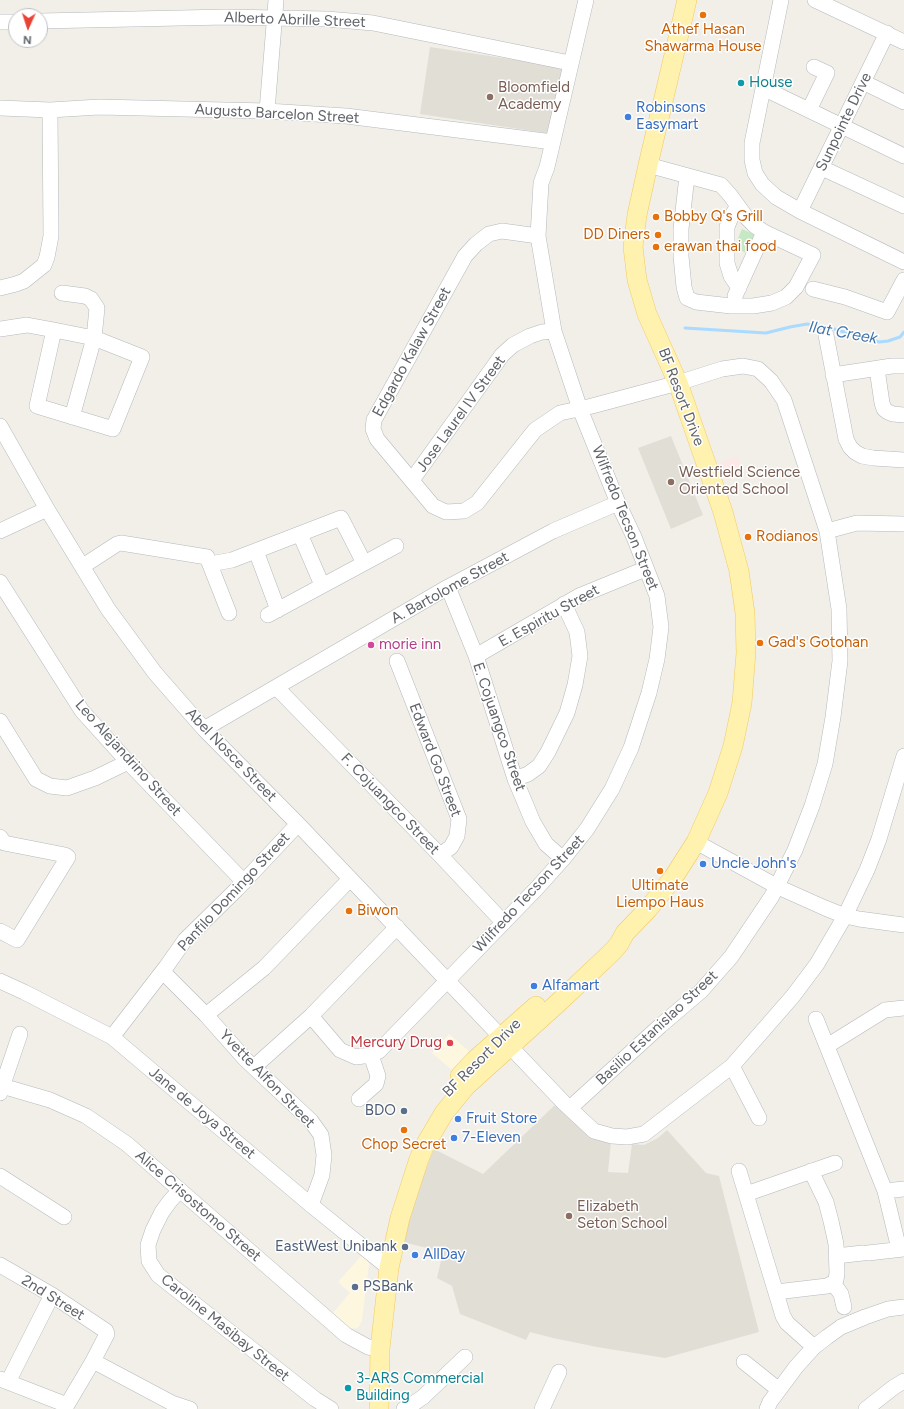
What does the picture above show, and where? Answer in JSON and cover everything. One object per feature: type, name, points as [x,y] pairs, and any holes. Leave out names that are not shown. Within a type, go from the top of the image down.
[{"type":"main road","name":"BF Resort Drive","points":[[367,1409],[384,1264],[388,1214],[409,1154],[434,1107],[475,1060],[506,1041],[614,938],[625,933],[648,909],[673,878],[696,842],[718,793],[733,746],[742,703],[746,653],[745,621],[739,571],[723,512],[678,383],[647,314],[637,280],[633,247],[637,214],[688,0]]},
{"type":"main road","name":"BF Resort Drive","points":[[374,1348],[379,1409]]},
{"type":"street","points":[[267,111],[276,0]]},
{"type":"street","name":"Wilfredo Tecson Street","points":[[448,980],[563,859],[587,829],[612,789],[631,748],[649,693],[657,660],[661,627],[657,596],[580,409],[554,331],[538,236],[541,183],[547,167],[570,63],[586,0]]},
{"type":"street","points":[[781,0],[752,143],[754,173],[762,184],[776,197],[800,211],[904,262]]},
{"type":"street","points":[[815,0],[904,42]]},
{"type":"street","name":"Alberto Abrille Street","points":[[48,21],[227,17],[327,19],[373,23],[570,63]]},
{"type":"street","name":"Sunpointe Drive","points":[[800,211],[887,34]]},
{"type":"street","points":[[809,110],[827,74],[814,67]]},
{"type":"street","points":[[863,82],[904,102]]},
{"type":"street","points":[[763,88],[904,156]]},
{"type":"street","name":"Augusto Barcelon Street","points":[[0,108],[50,110],[99,107],[267,111],[346,116],[553,142]]},
{"type":"street","points":[[0,288],[24,281],[44,264],[47,257],[51,236],[50,110]]},
{"type":"street","points":[[648,165],[721,185],[730,194],[746,217],[764,232],[812,255],[796,287],[786,297],[753,306],[731,306],[696,302],[687,298],[684,287],[681,256],[681,229],[687,176]]},
{"type":"street","points":[[822,168],[904,206]]},
{"type":"street","points":[[738,207],[731,217],[727,227],[727,263],[731,276],[739,288]]},
{"type":"street","name":"Edgardo Kalaw Street","points":[[538,236],[502,231],[489,234],[476,244],[465,256],[374,420],[373,428],[377,439],[433,506],[446,512],[464,511],[477,503],[535,430],[560,413],[678,383]]},
{"type":"street","points":[[731,306],[764,232]]},
{"type":"street","points":[[813,289],[845,297],[887,312],[904,280]]},
{"type":"street","points":[[62,293],[85,296],[91,299],[96,308],[94,338],[72,417]]},
{"type":"street","points":[[0,328],[28,325],[54,330],[94,338],[142,356],[113,429],[37,406],[54,330]]},
{"type":"street","name":"Jose Laurel IV Street","points":[[412,480],[502,355],[513,345],[530,336],[542,332],[554,331]]},
{"type":"street","points":[[826,335],[846,439],[850,447],[862,456],[904,460]]},
{"type":"street","name":"Basilio Estanislao Street","points":[[570,1108],[660,1026],[701,991],[731,957],[758,919],[778,887],[795,850],[812,806],[825,764],[834,717],[840,660],[839,609],[826,531],[784,400],[771,381],[758,369],[744,366],[722,369],[678,383]]},
{"type":"street","points":[[833,376],[904,366]]},
{"type":"street","points":[[877,369],[884,409],[893,414],[904,415]]},
{"type":"street","name":"Abel Nosce Street","points":[[0,426],[46,509],[83,566],[108,609],[155,673],[204,729],[397,926],[570,1108],[594,1131],[612,1136],[627,1137],[644,1134],[732,1066],[793,996],[823,954],[845,916],[879,839],[904,756]]},
{"type":"street","name":"A. Bartolome Street","points":[[204,729],[448,587],[553,531],[618,503]]},
{"type":"street","points":[[0,531],[46,509]]},
{"type":"street","points":[[210,564],[232,560],[342,519],[364,563]]},
{"type":"street","points":[[826,531],[857,523],[904,524]]},
{"type":"street","points":[[300,534],[322,585]]},
{"type":"street","points":[[83,566],[117,544],[121,543],[207,557],[229,612]]},
{"type":"street","points":[[256,551],[273,612],[396,546]]},
{"type":"street","name":"E. Espiritu Street","points":[[476,656],[579,596],[646,569]]},
{"type":"street","name":"Leo Alejandrino Street","points":[[0,582],[82,711],[128,762],[244,882]]},
{"type":"street","name":"E. Cojuangco Street","points":[[448,587],[476,656],[516,779],[533,822],[546,844],[563,859]]},
{"type":"street","points":[[516,779],[528,774],[539,766],[548,752],[567,713],[575,685],[580,656],[577,632],[564,604]]},
{"type":"street","name":"Edward Go Street","points":[[396,661],[459,819],[457,836],[451,846],[440,856]]},
{"type":"street","name":"F. Cojuangco Street","points":[[276,686],[503,922]]},
{"type":"street","points":[[0,721],[36,779],[50,786],[66,788],[95,778],[128,762]]},
{"type":"street","name":"Panfilo Domingo Street","points":[[112,1037],[163,972],[185,940],[244,882],[298,824]]},
{"type":"street","points":[[696,842],[778,887],[845,916],[904,925]]},
{"type":"street","points":[[0,931],[17,940],[68,858],[65,855],[1,843]]},
{"type":"street","points":[[206,1015],[264,968],[350,878]]},
{"type":"street","points":[[254,1067],[311,1016],[397,926]]},
{"type":"street","name":"Yvette Alfon Street","points":[[163,972],[206,1015],[254,1067],[311,1121],[321,1135],[324,1155],[322,1175],[311,1205]]},
{"type":"street","points":[[311,1016],[340,1050],[356,1057],[371,1054],[379,1051],[448,980]]},
{"type":"street","name":"Jane de Joya Street","points":[[0,982],[24,992],[112,1037],[311,1205],[384,1264]]},
{"type":"street","points":[[827,1046],[885,1010],[904,1008]]},
{"type":"street","points":[[816,1019],[885,1191],[902,1249],[836,1256]]},
{"type":"street","points":[[1,1089],[20,1034]]},
{"type":"street","points":[[359,1099],[376,1084],[378,1076],[371,1054]]},
{"type":"street","points":[[732,1066],[759,1118]]},
{"type":"street","name":"Alice Crisostomo Street","points":[[1,1089],[50,1100],[86,1116],[128,1144],[346,1335],[374,1348]]},
{"type":"street","points":[[746,1194],[835,1163]]},
{"type":"street","points":[[739,1171],[783,1316],[787,1323],[814,1347]]},
{"type":"street","points":[[776,1292],[827,1286],[833,1284],[836,1280],[836,1256],[831,1221],[826,1202],[811,1171]]},
{"type":"street","points":[[0,1176],[64,1217]]},
{"type":"street","points":[[885,1191],[904,1189]]},
{"type":"street","name":"Caroline Masibay Street","points":[[180,1191],[162,1212],[153,1230],[148,1245],[149,1261],[158,1275],[315,1399],[331,1409]]},
{"type":"street","name":"2nd Street","points":[[1,1268],[52,1296],[106,1332],[106,1337],[93,1361]]},
{"type":"street","points":[[833,1284],[841,1294],[844,1307]]},
{"type":"street","points":[[52,1296],[4,1381],[67,1405],[93,1361],[170,1406],[190,1409]]},
{"type":"street","points":[[767,1409],[796,1367],[814,1347],[840,1328],[888,1309],[904,1307]]},
{"type":"street","points":[[404,1409],[423,1397],[465,1357]]},
{"type":"street","points":[[744,1362],[779,1390]]},
{"type":"street","points":[[542,1409],[559,1372]]},
{"type":"street","points":[[866,1409],[904,1381]]},
{"type":"shaded area","name":"Bloomfield Academy","points":[[430,47],[563,67],[552,134],[420,114]]},
{"type":"shaded area","name":"Westfield Science Oriented School","points":[[671,436],[703,515],[671,529],[638,448]]},
{"type":"shaded area","points":[[737,456],[743,472],[727,480],[720,463]]},
{"type":"shaded area","name":"Mercury Drug","points":[[449,1034],[470,1052],[452,1070],[432,1053]]},
{"type":"shaded area","name":"Elizabeth Seton School","points":[[557,1103],[590,1138],[611,1142],[608,1172],[628,1173],[632,1144],[644,1145],[658,1138],[667,1130],[706,1173],[719,1176],[759,1332],[665,1358],[597,1347],[530,1332],[526,1340],[460,1314],[452,1286],[437,1278],[443,1252],[403,1242],[417,1191],[434,1149],[483,1174]]},
{"type":"shaded area","name":"PSBank","points":[[362,1255],[369,1264],[362,1320],[357,1328],[350,1329],[332,1314],[350,1293],[338,1282]]},
{"type":"green space","points":[[742,229],[757,236],[749,254],[734,248]]},
{"type":"waterway","name":"Ilat Creek","points":[[685,328],[766,333],[807,324],[834,329],[879,342],[900,337],[904,332]]},
{"type":"place","name":"Athef Hasan Shawarma House","points":[[703,15]]},
{"type":"place","name":"House","points":[[741,83]]},
{"type":"place","name":"Bloomfield Academy","points":[[490,97]]},
{"type":"place","name":"Robinsons Easymart","points":[[628,117]]},
{"type":"place","name":"Bobby Q's Grill","points":[[656,217]]},
{"type":"place","name":"DD Diners","points":[[658,235]]},
{"type":"place","name":"erawan thai food","points":[[656,247]]},
{"type":"place","name":"Westfield Science Oriented School","points":[[671,482]]},
{"type":"place","name":"Rodianos","points":[[748,537]]},
{"type":"place","name":"Gad's Gotohan","points":[[760,643]]},
{"type":"place","name":"morie inn","points":[[371,645]]},
{"type":"place","name":"Uncle John's","points":[[703,864]]},
{"type":"place","name":"Ultimate Liempo Haus","points":[[660,871]]},
{"type":"place","name":"Biwon","points":[[349,911]]},
{"type":"place","name":"Alfamart","points":[[534,986]]},
{"type":"place","name":"Mercury Drug","points":[[450,1043]]},
{"type":"place","name":"BDO","points":[[404,1111]]},
{"type":"place","name":"Fruit Store","points":[[458,1119]]},
{"type":"place","name":"Chop Secret","points":[[404,1130]]},
{"type":"place","name":"7-Eleven","points":[[454,1138]]},
{"type":"place","name":"Elizabeth Seton School","points":[[569,1216]]},
{"type":"place","name":"EastWest Unibank","points":[[405,1247]]},
{"type":"place","name":"AllDay","points":[[415,1255]]},
{"type":"place","name":"PSBank","points":[[355,1287]]},
{"type":"place","name":"3-ARS Commercial Building","points":[[348,1388]]}]
